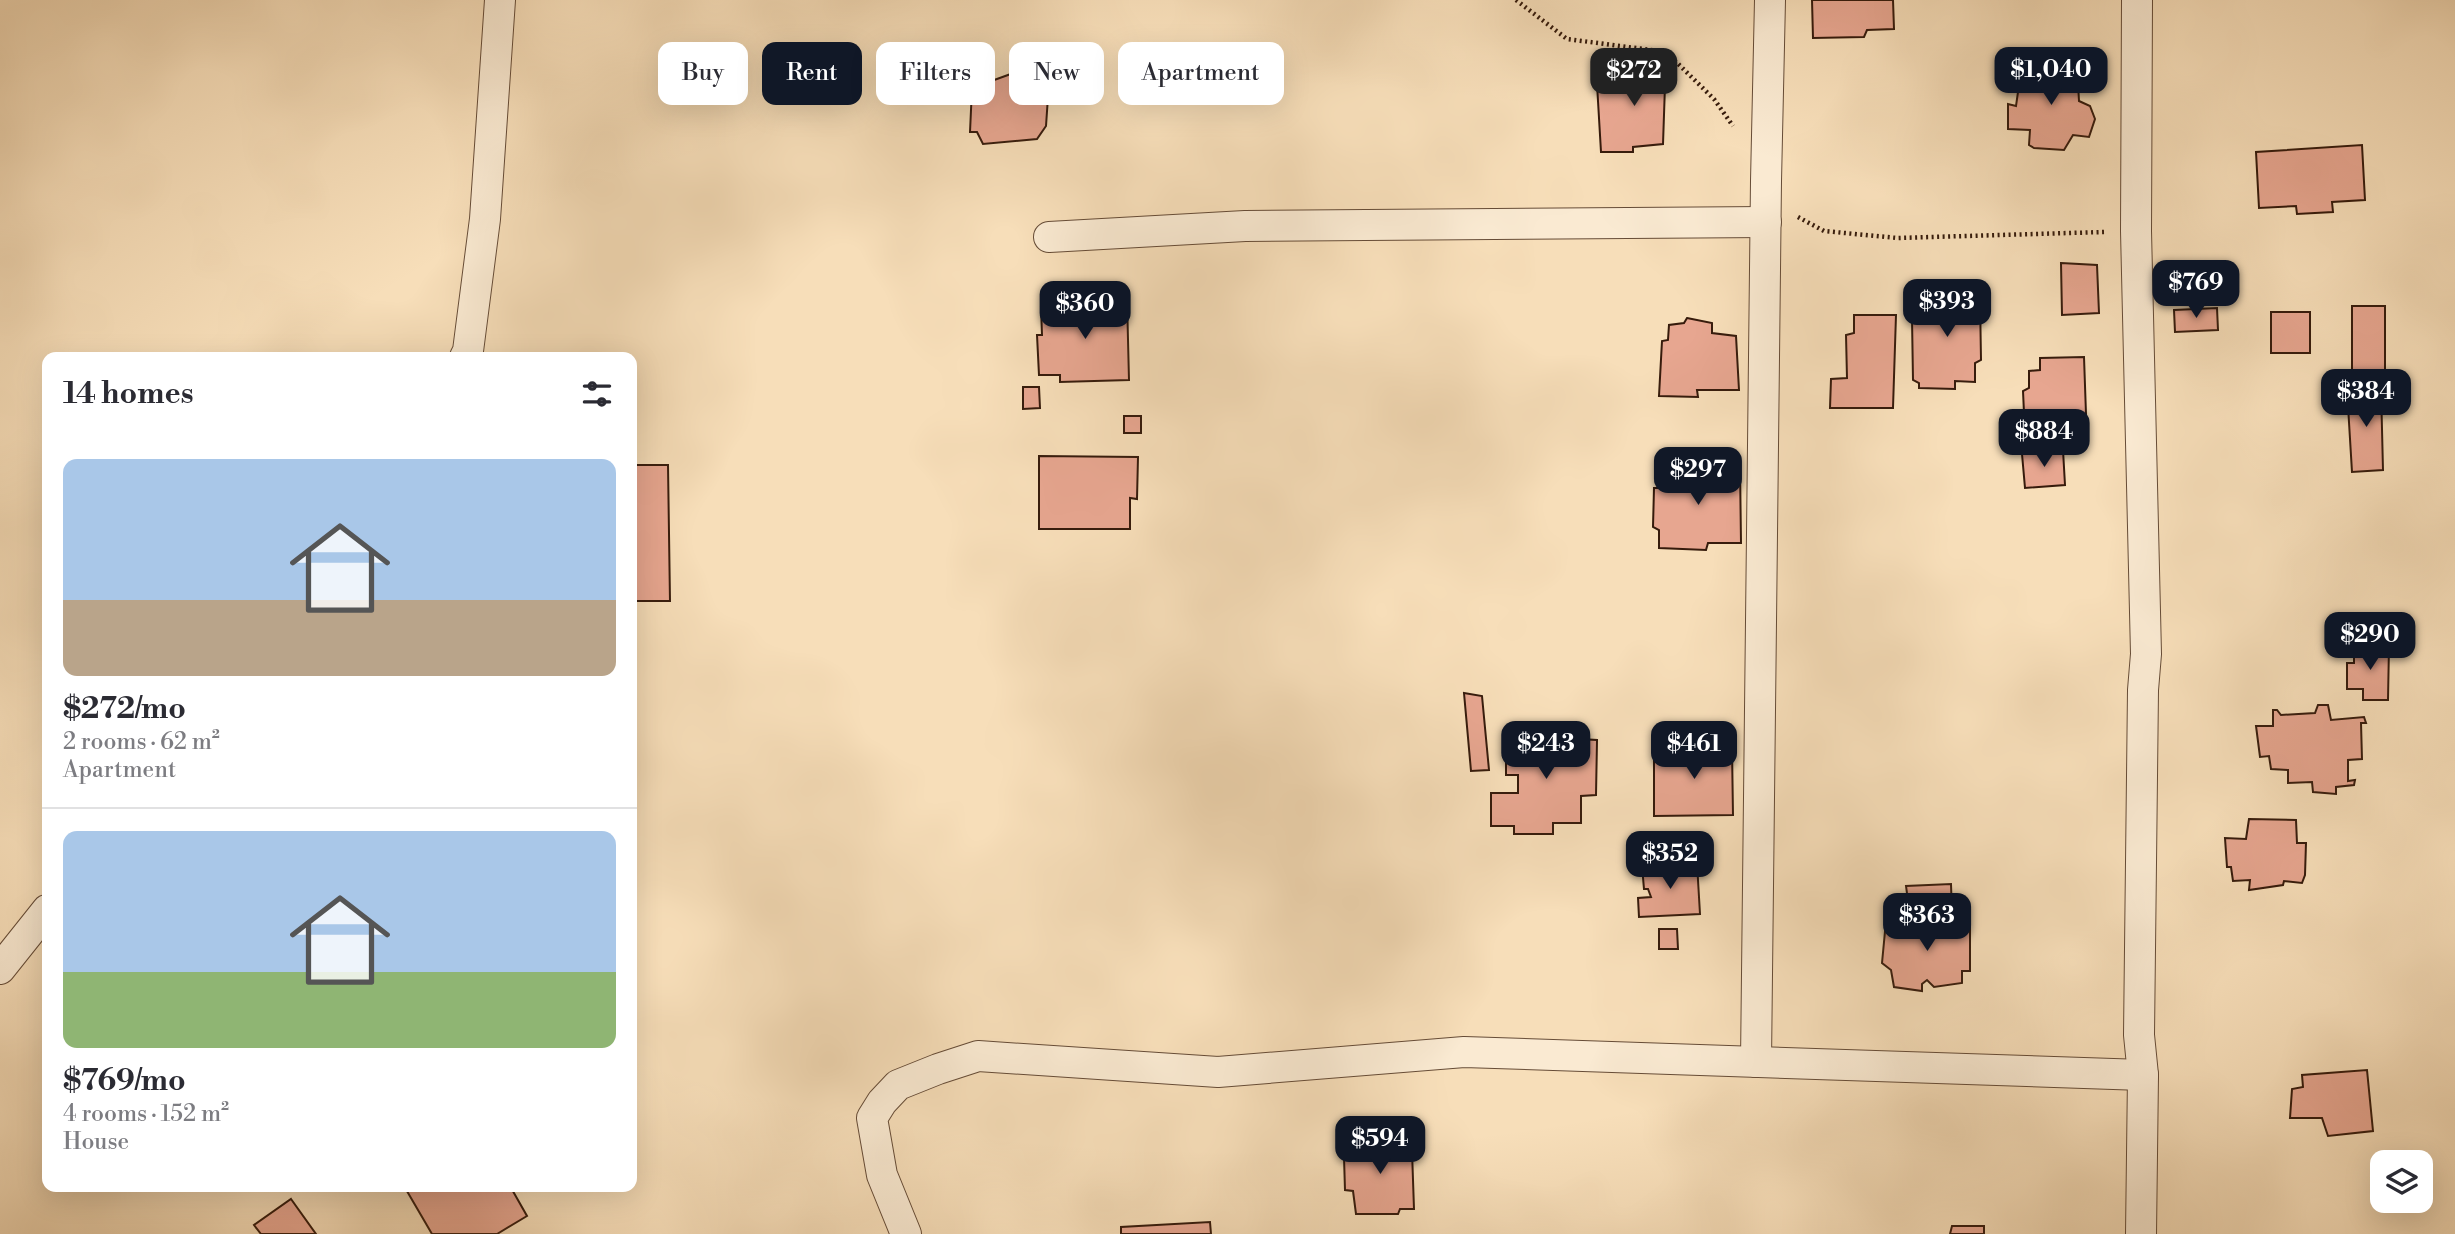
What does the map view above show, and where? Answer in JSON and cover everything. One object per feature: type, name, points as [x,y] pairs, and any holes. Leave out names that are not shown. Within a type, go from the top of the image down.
[{"type":"street","points":[[468,352],[485,219],[500,0]]},
{"type":"street","points":[[1756,1062],[1770,0]]},
{"type":"street","points":[[2137,0],[2136,231],[2146,654],[2143,690],[2139,1035],[2143,1075],[2141,1234]]},
{"type":"street","points":[[1049,237],[1245,226],[1766,222]]},
{"type":"street","points":[[0,970],[42,917]]},
{"type":"street","points":[[906,1234],[882,1175],[872,1118],[882,1102],[898,1086],[978,1056],[1218,1072],[1464,1052],[2143,1075]]},
{"type":"path","points":[[1516,0],[1567,39],[1665,52],[1714,99],[1735,130]]},
{"type":"path","points":[[1766,181],[1782,208],[1824,231],[1897,238],[2136,231]]},
{"type":"building","points":[[1812,0],[1893,0],[1894,29],[1867,30],[1864,37],[1813,38]]},
{"type":"building","points":[[1637,55],[1666,56],[1663,144],[1633,147],[1633,152],[1601,152],[1597,84],[1638,81]]},
{"type":"building","points":[[2052,64],[2077,65],[2079,101],[2090,106],[2095,119],[2089,137],[2073,135],[2064,150],[2034,148],[2029,145],[2030,130],[2008,129],[2008,104],[2016,106],[2020,78],[2024,77],[2021,65],[2048,68]]},
{"type":"building","points":[[1009,75],[1009,105],[1047,105],[1046,126],[1037,139],[983,144],[977,132],[970,132],[971,105],[995,105],[995,80]]},
{"type":"building","points":[[2362,145],[2365,200],[2332,202],[2333,212],[2297,214],[2296,206],[2259,208],[2256,152]]},
{"type":"building","points":[[2061,263],[2097,265],[2099,313],[2062,315]]},
{"type":"building","points":[[1960,282],[1960,299],[1980,299],[1981,360],[1975,363],[1975,382],[1955,381],[1955,389],[1919,388],[1919,383],[1913,380],[1912,318],[1927,318],[1927,284]]},
{"type":"building","points":[[1127,299],[1129,380],[1060,382],[1060,375],[1039,375],[1037,335],[1042,335],[1041,307],[1072,306],[1072,301]]},
{"type":"building","points":[[2352,306],[2385,306],[2385,377],[2352,377]]},
{"type":"building","points":[[2217,308],[2218,330],[2175,332],[2174,310]]},
{"type":"building","points":[[2271,312],[2310,312],[2310,353],[2271,353]]},
{"type":"building","points":[[1854,315],[1896,315],[1893,408],[1830,408],[1831,379],[1847,378],[1846,335],[1854,333]]},
{"type":"building","points":[[1687,318],[1712,323],[1712,333],[1736,336],[1739,390],[1697,390],[1698,397],[1659,396],[1662,341],[1668,340],[1669,325],[1684,323]]},
{"type":"building","points":[[2084,357],[2086,414],[2042,421],[2041,412],[2024,413],[2023,391],[2029,388],[2029,371],[2040,370],[2040,358]]},
{"type":"building","points":[[1023,387],[1039,387],[1040,408],[1023,409]]},
{"type":"building","points":[[2381,388],[2383,470],[2352,472],[2347,389]]},
{"type":"building","points":[[1124,416],[1141,416],[1141,433],[1124,433]]},
{"type":"building","points":[[2063,450],[2065,485],[2025,488],[2022,454]]},
{"type":"building","points":[[1039,456],[1138,457],[1137,499],[1130,498],[1130,529],[1039,529]]},
{"type":"building","points":[[1667,460],[1688,461],[1693,467],[1740,466],[1741,543],[1708,543],[1706,550],[1659,548],[1659,530],[1653,527],[1654,488],[1666,488]]},
{"type":"building","points":[[637,465],[668,465],[670,601],[637,601]]},
{"type":"building","points":[[2354,646],[2389,646],[2388,700],[2363,700],[2363,689],[2347,689],[2347,663],[2354,663]]},
{"type":"building","points":[[1464,693],[1482,696],[1489,770],[1471,771]]},
{"type":"building","points":[[2318,705],[2328,705],[2331,720],[2364,717],[2366,723],[2361,723],[2362,759],[2348,760],[2348,781],[2355,780],[2354,785],[2336,787],[2336,794],[2313,792],[2312,782],[2288,783],[2288,770],[2271,769],[2269,756],[2260,757],[2256,726],[2273,726],[2273,710],[2277,710],[2281,715],[2315,713]]},
{"type":"building","points":[[1506,733],[1573,733],[1579,739],[1597,740],[1596,795],[1581,796],[1581,823],[1553,823],[1553,834],[1514,834],[1514,826],[1491,826],[1491,793],[1518,793],[1518,775],[1506,775]]},
{"type":"building","points":[[1696,734],[1710,736],[1710,749],[1732,749],[1733,815],[1654,816],[1654,760],[1668,760],[1670,744],[1693,744]]},
{"type":"building","points":[[2249,819],[2296,820],[2297,843],[2306,843],[2305,875],[2302,883],[2284,881],[2283,885],[2249,890],[2250,880],[2233,881],[2231,867],[2227,867],[2225,838],[2246,839]]},
{"type":"building","points":[[1697,863],[1700,914],[1639,917],[1638,898],[1651,897],[1648,889],[1644,889],[1642,866]]},
{"type":"building","points":[[1951,884],[1952,915],[1939,915],[1938,903],[1927,904],[1930,915],[1910,916],[1906,886]]},
{"type":"building","points":[[1941,919],[1970,919],[1970,971],[1962,971],[1962,983],[1934,987],[1927,980],[1922,984],[1922,991],[1894,987],[1891,970],[1882,963],[1886,921],[1918,921],[1919,925],[1942,924]]},
{"type":"building","points":[[1659,929],[1677,929],[1678,949],[1659,949]]},
{"type":"building","points":[[2367,1070],[2373,1131],[2328,1136],[2322,1118],[2290,1118],[2292,1089],[2303,1087],[2302,1075]]},
{"type":"building","points":[[1395,1133],[1396,1149],[1412,1151],[1414,1209],[1400,1209],[1398,1214],[1356,1214],[1353,1191],[1345,1190],[1344,1157],[1349,1157],[1349,1143],[1363,1144],[1364,1134]]},
{"type":"building","points":[[408,1192],[513,1192],[527,1216],[497,1234],[432,1234]]},
{"type":"building","points":[[291,1199],[316,1234],[261,1234],[254,1225]]},
{"type":"building","points":[[1210,1222],[1211,1234],[1121,1234],[1121,1227]]},
{"type":"building","points":[[1952,1226],[1984,1226],[1984,1234],[1950,1234]]}]
